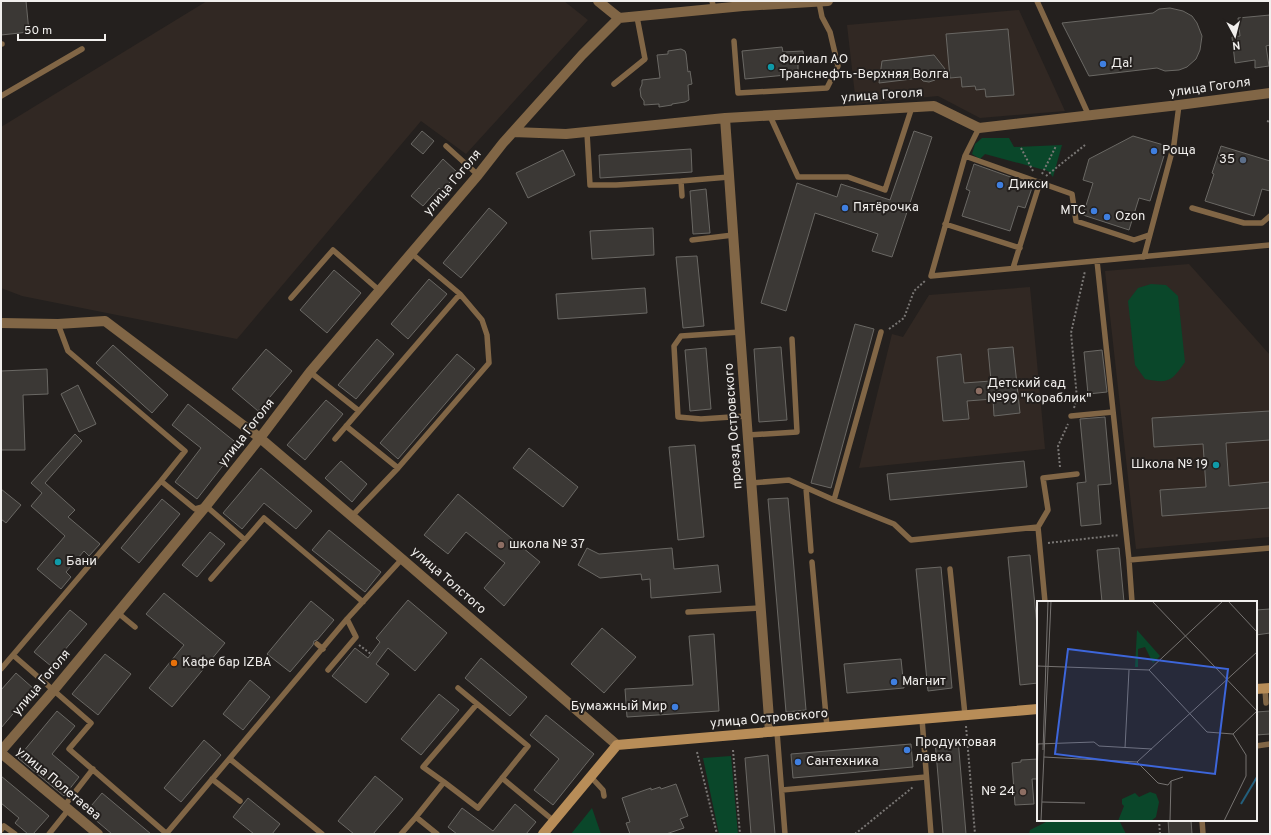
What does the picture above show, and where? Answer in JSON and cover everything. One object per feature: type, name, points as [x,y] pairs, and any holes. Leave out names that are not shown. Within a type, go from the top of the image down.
[{"type":"street","points":[[598,1],[619,18],[637,17],[713,5],[824,2]]},
{"type":"street","name":"улица Гоголя","points":[[1,752],[206,506],[310,372],[513,132],[582,55],[619,18]]},
{"type":"street","name":"улица Гоголя","points":[[513,132],[566,134],[587,133],[725,118],[934,106],[979,128],[1179,106],[1270,93]]},
{"type":"street","name":"проезд Островского","points":[[725,118],[760,608],[773,732]]},
{"type":"street","name":"улица Толстого","points":[[1,323],[58,324],[105,321],[260,438],[617,745]]},
{"type":"street","name":"улица Островского","points":[[617,745],[1037,709]]},
{"type":"street","points":[[543,834],[617,745]]},
{"type":"street","name":"улица Полетаева","points":[[1,752],[98,834]]},
{"type":"lane","points":[[1036,1],[1089,116]]},
{"type":"lane","points":[[734,41],[738,93],[827,88],[838,66],[830,32],[822,17],[824,2]]},
{"type":"lane","points":[[614,84],[645,59],[637,17]]},
{"type":"lane","points":[[1,96],[82,49]]},
{"type":"lane","points":[[1144,257],[1174,144],[1179,106]]},
{"type":"lane","points":[[770,116],[798,177],[848,176],[885,190],[912,107]]},
{"type":"lane","points":[[979,128],[965,156],[931,276],[1270,245]]},
{"type":"lane","points":[[587,133],[590,185],[616,185],[729,177]]},
{"type":"lane","points":[[446,146],[478,175]]},
{"type":"lane","points":[[965,156],[1072,194],[1076,221],[1134,240],[1149,234]]},
{"type":"lane","points":[[681,181],[682,196]]},
{"type":"lane","points":[[1013,268],[1039,182]]},
{"type":"lane","points":[[1192,208],[1244,224],[1262,223],[1270,216]]},
{"type":"lane","points":[[945,224],[1020,248]]},
{"type":"lane","points":[[692,240],[733,234]]},
{"type":"lane","points":[[291,298],[333,250],[380,291]]},
{"type":"lane","points":[[352,516],[398,468],[489,363],[487,335],[482,320],[460,294],[411,253]]},
{"type":"lane","points":[[1097,261],[1129,560],[1132,601]]},
{"type":"lane","points":[[335,439],[460,294]]},
{"type":"lane","points":[[1,669],[162,481],[185,451],[68,351],[58,324]]},
{"type":"lane","points":[[740,332],[681,336],[674,346],[678,418],[701,419],[746,416]]},
{"type":"lane","points":[[834,500],[881,332]]},
{"type":"lane","points":[[748,435],[797,432],[792,339]]},
{"type":"lane","points":[[310,372],[359,411]]},
{"type":"lane","points":[[1071,416],[1113,412]]},
{"type":"lane","points":[[346,426],[398,468]]},
{"type":"lane","points":[[1045,601],[1038,527],[1048,510],[1044,478],[1077,474]]},
{"type":"lane","points":[[751,483],[789,480],[894,524],[910,540],[1038,527]]},
{"type":"lane","points":[[162,481],[195,509],[206,506],[245,540]]},
{"type":"lane","points":[[806,488],[811,552]]},
{"type":"lane","points":[[211,579],[264,518],[364,602]]},
{"type":"lane","points":[[1129,560],[1270,548]]},
{"type":"lane","points":[[13,655],[91,723],[70,749],[166,834],[347,619],[402,559]]},
{"type":"lane","points":[[812,562],[828,727]]},
{"type":"lane","points":[[950,569],[966,715]]},
{"type":"lane","points":[[688,612],[760,608]]},
{"type":"lane","points":[[118,612],[135,627]]},
{"type":"lane","points":[[328,670],[356,637],[347,619]]},
{"type":"lane","points":[[317,644],[323,649]]},
{"type":"lane","points":[[458,688],[528,746],[478,808],[423,767],[477,704]]},
{"type":"lane","points":[[1264,689],[1266,703]]},
{"type":"lane","points":[[922,719],[931,834]]},
{"type":"lane","points":[[773,732],[782,790],[785,834]]},
{"type":"lane","points":[[1257,746],[1270,744]]},
{"type":"lane","points":[[230,759],[322,834]]},
{"type":"lane","points":[[48,834],[93,769]]},
{"type":"lane","points":[[782,790],[926,776]]},
{"type":"lane","points":[[591,777],[603,790],[604,796]]},
{"type":"lane","points":[[502,778],[554,821]]},
{"type":"lane","points":[[212,779],[240,801]]},
{"type":"lane","points":[[402,834],[444,782]]},
{"type":"lane","points":[[416,817],[436,834]]},
{"type":"lane","points":[[1202,821],[1203,834]]},
{"type":"lane","points":[[1,830],[4,826],[15,834]]},
{"type":"path","points":[[1039,182],[1085,145]]},
{"type":"path","points":[[1039,182],[1056,146]]},
{"type":"path","points":[[1021,148],[1039,182]]},
{"type":"path","points":[[1061,476],[1058,446],[1077,398],[1071,333],[1087,262]]},
{"type":"path","points":[[881,332],[891,328],[904,318],[914,291],[931,276]]},
{"type":"path","points":[[1040,544],[1126,534]]},
{"type":"path","points":[[353,640],[371,654]]},
{"type":"path","points":[[966,715],[976,834]]},
{"type":"path","points":[[732,750],[740,834]]},
{"type":"path","points":[[697,752],[717,834]]},
{"type":"path","points":[[855,834],[926,776]]},
{"type":"path","points":[[1159,821],[1160,834]]},
{"type":"shaded area","points":[[207,1],[564,1],[588,20],[466,154],[421,121],[237,339],[22,296],[1,288],[1,127]]},
{"type":"shaded area","points":[[1019,10],[1065,111],[980,118],[938,96],[856,104],[847,25]]},
{"type":"shaded area","points":[[1189,264],[1270,355],[1270,537],[1136,549],[1105,271]]},
{"type":"shaded area","points":[[1030,287],[1045,449],[859,468],[892,334],[903,337],[929,295]]},
{"type":"green space","points":[[982,138],[1009,138],[1014,147],[1062,145],[1053,177],[1048,171],[985,154],[980,159],[972,154],[975,144]]},
{"type":"green space","points":[[1151,284],[1166,285],[1178,296],[1185,362],[1173,377],[1165,381],[1145,379],[1135,365],[1128,301],[1138,288]]},
{"type":"green space","points":[[731,756],[738,834],[719,834],[703,758]]},
{"type":"green space","points":[[592,808],[601,834],[571,834]]},
{"type":"green space","points":[[1048,821],[1116,821],[1120,822],[1126,834],[1029,834],[1030,830]]},
{"type":"building","points":[[1,1],[26,1],[29,32],[1,35]]},
{"type":"building","points":[[1170,8],[1183,11],[1192,16],[1197,23],[1202,36],[1200,50],[1196,59],[1187,67],[1179,70],[1165,71],[1157,68],[1089,76],[1062,23],[1153,13],[1159,9]]},
{"type":"building","points":[[1270,15],[1270,45],[1266,46],[1269,66],[1255,68],[1255,60],[1235,63],[1232,37],[1240,36],[1238,18]]},
{"type":"building","points":[[1008,29],[1014,95],[986,97],[985,89],[976,90],[975,86],[962,87],[961,77],[950,78],[946,34]]},
{"type":"building","name":"Филиал АО Транснефть-Верхняя Волга","points":[[782,47],[783,52],[803,51],[804,62],[798,62],[798,72],[785,73],[786,75],[745,79],[742,51]]},
{"type":"building","points":[[681,49],[685,51],[688,72],[690,71],[692,84],[688,85],[689,100],[659,107],[659,104],[644,105],[640,89],[642,80],[660,78],[657,55],[668,54],[668,51]]},
{"type":"building","points":[[934,55],[945,69],[935,80],[929,82],[923,81],[920,78],[879,83],[882,61]]},
{"type":"building","points":[[422,131],[434,141],[423,154],[411,144]]},
{"type":"building","points":[[914,131],[932,137],[892,257],[872,251],[878,234],[815,213],[786,311],[761,303],[797,183],[837,197],[841,184],[890,200]]},
{"type":"building","points":[[1133,136],[1167,146],[1150,201],[1139,198],[1129,230],[1083,215],[1093,183],[1083,180],[1089,159]]},
{"type":"building","points":[[1221,146],[1270,161],[1270,191],[1262,189],[1254,216],[1205,201]]},
{"type":"building","points":[[691,149],[692,172],[600,178],[599,155]]},
{"type":"building","points":[[563,150],[575,175],[528,198],[516,173]]},
{"type":"building","points":[[443,159],[458,173],[442,191],[439,188],[423,206],[411,196]]},
{"type":"building","points":[[974,164],[1033,185],[1025,208],[1018,206],[1010,231],[962,216],[970,191],[966,189]]},
{"type":"building","points":[[706,189],[710,233],[693,234],[690,191]]},
{"type":"building","points":[[489,208],[507,223],[461,278],[443,263]]},
{"type":"building","points":[[653,228],[654,255],[592,259],[590,231]]},
{"type":"building","points":[[697,256],[704,326],[683,328],[676,257]]},
{"type":"building","points":[[334,270],[361,293],[327,333],[300,310]]},
{"type":"building","points":[[429,279],[447,294],[408,339],[391,324]]},
{"type":"building","points":[[645,288],[647,313],[558,319],[556,294]]},
{"type":"building","points":[[855,324],[874,329],[831,488],[811,483]]},
{"type":"building","points":[[377,339],[394,354],[356,399],[338,385]]},
{"type":"building","points":[[113,345],[168,395],[152,413],[96,363]]},
{"type":"building","points":[[781,347],[787,420],[759,422],[754,349]]},
{"type":"building","name":"Детский сад №99 \"Кораблик\"","points":[[1013,347],[1020,413],[994,416],[993,399],[967,401],[969,419],[943,421],[937,357],[961,354],[964,383],[991,381],[988,349]]},
{"type":"building","points":[[706,348],[711,409],[690,411],[685,350]]},
{"type":"building","points":[[266,349],[292,371],[258,411],[232,389]]},
{"type":"building","points":[[1102,350],[1107,392],[1088,394],[1084,352]]},
{"type":"building","points":[[457,354],[475,369],[398,459],[380,443]]},
{"type":"building","points":[[47,369],[48,394],[23,395],[25,450],[1,450],[1,371]]},
{"type":"building","points":[[78,385],[96,424],[79,432],[61,394]]},
{"type":"building","points":[[326,400],[343,414],[305,460],[287,445]]},
{"type":"building","points":[[188,404],[239,445],[197,499],[175,482],[201,448],[172,425]]},
{"type":"building","name":"Школа № 19","points":[[1270,411],[1270,440],[1226,443],[1229,486],[1270,482],[1270,508],[1162,516],[1160,490],[1206,487],[1203,444],[1154,447],[1152,418]]},
{"type":"building","points":[[1105,417],[1111,484],[1098,485],[1101,524],[1081,526],[1077,483],[1086,482],[1080,419]]},
{"type":"building","points":[[75,434],[82,441],[45,483],[75,510],[68,517],[100,544],[89,556],[84,551],[66,572],[71,577],[61,589],[37,569],[65,536],[31,506],[42,493],[31,483]]},
{"type":"building","points":[[695,445],[704,537],[678,540],[669,447]]},
{"type":"building","points":[[529,448],[578,487],[563,507],[513,468]]},
{"type":"building","points":[[341,461],[367,484],[352,502],[325,478]]},
{"type":"building","points":[[1024,461],[1027,487],[890,500],[887,474]]},
{"type":"building","points":[[261,468],[312,511],[296,529],[264,503],[242,529],[223,513]]},
{"type":"building","points":[[1,489],[21,505],[6,523],[1,519]]},
{"type":"building","name":"школа № 37","points":[[458,494],[540,562],[504,606],[484,588],[505,563],[466,532],[448,554],[424,535]]},
{"type":"building","points":[[788,498],[806,710],[786,712],[768,499]]},
{"type":"building","points":[[162,499],[180,514],[139,563],[121,548]]},
{"type":"building","points":[[329,530],[381,572],[365,592],[312,550]]},
{"type":"building","points":[[210,532],[225,544],[197,577],[182,565]]},
{"type":"building","points":[[587,548],[599,554],[672,548],[674,569],[718,565],[721,592],[651,598],[650,579],[642,580],[641,574],[600,578],[578,565]]},
{"type":"building","points":[[1119,548],[1124,601],[1102,601],[1097,550]]},
{"type":"building","points":[[1030,555],[1037,626],[1037,683],[1020,685],[1008,557]]},
{"type":"building","points":[[941,567],[952,688],[928,691],[916,569]]},
{"type":"building","points":[[164,593],[225,643],[172,707],[149,688],[184,645],[146,614]]},
{"type":"building","points":[[408,600],[447,633],[415,671],[388,648],[376,664],[389,674],[366,703],[332,676],[355,648],[368,658],[380,642],[376,638]]},
{"type":"building","points":[[311,601],[334,620],[317,640],[314,641],[313,645],[290,672],[267,654]]},
{"type":"building","points":[[1270,609],[1270,633],[1257,635],[1257,610]]},
{"type":"building","points":[[70,610],[87,624],[51,666],[34,652]]},
{"type":"building","points":[[602,628],[636,657],[604,693],[571,664]]},
{"type":"building","points":[[714,634],[719,711],[627,717],[625,689],[693,685],[689,636]]},
{"type":"building","points":[[105,654],[131,674],[98,715],[72,694]]},
{"type":"building","points":[[481,658],[527,697],[510,716],[465,678]]},
{"type":"building","points":[[901,659],[904,688],[847,693],[844,664]]},
{"type":"building","points":[[16,673],[34,689],[1,728],[1,690]]},
{"type":"building","points":[[250,680],[270,697],[243,730],[223,714]]},
{"type":"building","points":[[439,694],[459,710],[421,755],[401,739]]},
{"type":"building","points":[[57,711],[75,726],[52,754],[79,777],[64,796],[18,758]]},
{"type":"building","points":[[1270,711],[1270,734],[1257,735],[1257,712]]},
{"type":"building","points":[[546,715],[594,754],[553,805],[534,790],[559,759],[530,735]]},
{"type":"building","points":[[958,739],[966,834],[943,834],[935,741]]},
{"type":"building","points":[[204,740],[221,755],[181,802],[164,788]]},
{"type":"building","points":[[911,744],[913,767],[793,778],[791,754]]},
{"type":"building","points":[[768,755],[775,834],[751,834],[745,758]]},
{"type":"building","name":"№ 24","points":[[1037,759],[1037,779],[1032,779],[1034,804],[1015,805],[1012,763],[1021,762],[1021,760]]},
{"type":"building","points":[[1,776],[49,816],[33,834],[28,834],[15,823],[19,818],[1,803]]},
{"type":"building","points":[[375,776],[403,799],[373,834],[354,834],[338,821]]},
{"type":"building","points":[[676,784],[688,816],[680,819],[684,828],[666,834],[630,834],[626,823],[630,822],[622,798],[651,788],[651,790],[660,787],[661,789]]},
{"type":"building","points":[[102,793],[151,834],[112,834],[86,812]]},
{"type":"building","points":[[248,798],[280,824],[272,834],[254,834],[233,817]]},
{"type":"building","points":[[515,804],[536,822],[526,834],[457,834],[448,827],[462,808],[493,831]]},
{"type":"building","points":[[1168,821],[1191,821],[1192,834],[1169,834]]},
{"type":"place","name":"Да!","points":[[1103,64]]},
{"type":"place","name":"Филиал АО Транснефть-Верхняя Волга","points":[[771,67]]},
{"type":"place","name":"Роща","points":[[1154,151]]},
{"type":"place","name":"35","points":[[1243,160]]},
{"type":"place","name":"Дикси","points":[[1000,185]]},
{"type":"place","name":"Пятёрочка","points":[[845,208]]},
{"type":"place","name":"МТС","points":[[1094,211]]},
{"type":"place","name":"Ozon","points":[[1107,217]]},
{"type":"place","name":"Детский сад №99 \"Кораблик\"","points":[[979,391]]},
{"type":"place","name":"Школа № 19","points":[[1216,465]]},
{"type":"place","name":"школа № 37","points":[[501,545]]},
{"type":"place","name":"Бани","points":[[58,562]]},
{"type":"place","name":"Кафе бар IZBA","points":[[174,663]]},
{"type":"place","name":"Магнит","points":[[894,682]]},
{"type":"place","name":"Бумажный Мир","points":[[675,707]]},
{"type":"place","name":"Продуктовая лавка","points":[[907,750]]},
{"type":"place","name":"Сантехника","points":[[798,762]]},
{"type":"place","name":"№ 24","points":[[1023,792]]}]
